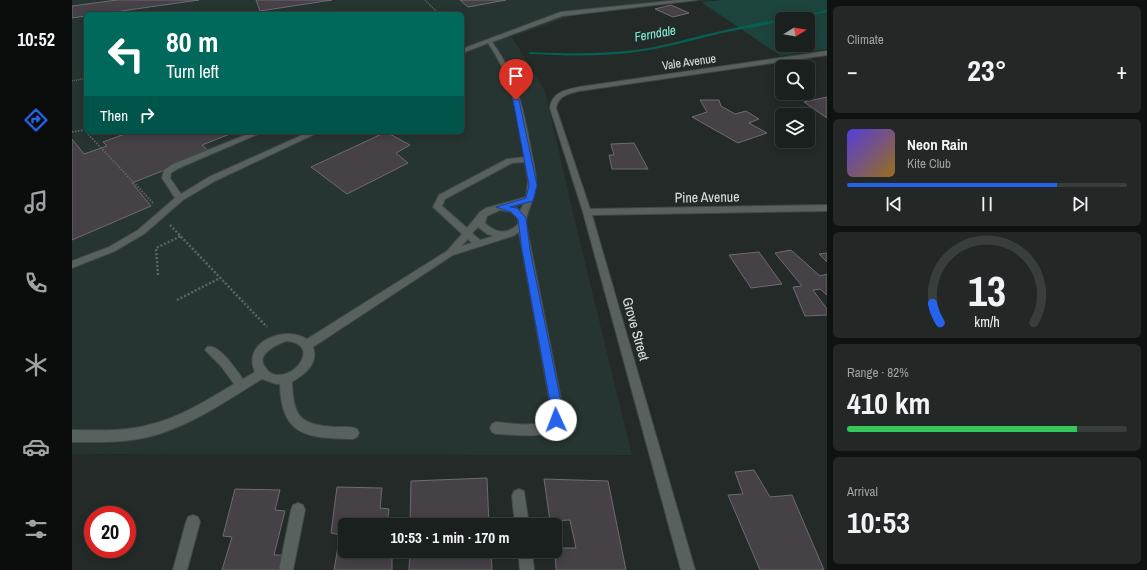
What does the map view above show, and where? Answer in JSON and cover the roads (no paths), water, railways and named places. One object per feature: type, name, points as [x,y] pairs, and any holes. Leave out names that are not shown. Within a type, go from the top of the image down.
[{"type":"street","points":[[464,50],[561,14],[694,0]]},
{"type":"street","points":[[450,253],[516,232],[522,221],[530,199],[533,185],[513,85],[499,52],[489,41]]},
{"type":"street","name":"Vale Avenue","points":[[555,97],[580,89],[827,53]]},
{"type":"street","name":"Grove Street","points":[[555,97],[553,108],[587,212],[688,570]]},
{"type":"street","points":[[180,198],[166,178],[167,172],[176,166],[255,134]]},
{"type":"street","points":[[72,265],[112,249],[141,232],[180,198],[212,179],[311,134]]},
{"type":"street","points":[[479,244],[437,207],[442,197],[510,162],[529,159]]},
{"type":"street","points":[[307,345],[450,253],[486,211],[530,199]]},
{"type":"street","points":[[496,428],[544,428],[552,426],[558,414],[522,221],[514,210],[500,207]]},
{"type":"street","name":"Pine Avenue","points":[[587,212],[827,208]]},
{"type":"street","points":[[480,219],[481,224],[489,231],[496,234],[510,234]]},
{"type":"street","points":[[294,337],[302,340],[307,345],[310,352],[309,360],[304,368],[296,375],[286,379],[272,379],[261,374],[256,365],[258,356],[264,347],[273,340],[294,337]]},
{"type":"street","points":[[211,350],[225,363],[241,385]]},
{"type":"street","points":[[72,436],[106,436],[148,431],[181,420],[261,374]]},
{"type":"street","points":[[286,379],[286,394],[289,413],[299,425],[310,430],[353,434]]},
{"type":"street","points":[[519,496],[521,518]]},
{"type":"street","points":[[286,570],[298,510]]},
{"type":"street","points":[[180,570],[193,522]]},
{"type":"street","points":[[526,558],[527,570]]},
{"type":"waterway","name":"Ferndale","points":[[815,13],[827,11]]},
{"type":"waterway","name":"Ferndale","points":[[530,53],[605,54],[642,50],[684,42],[719,32],[775,22]]}]
